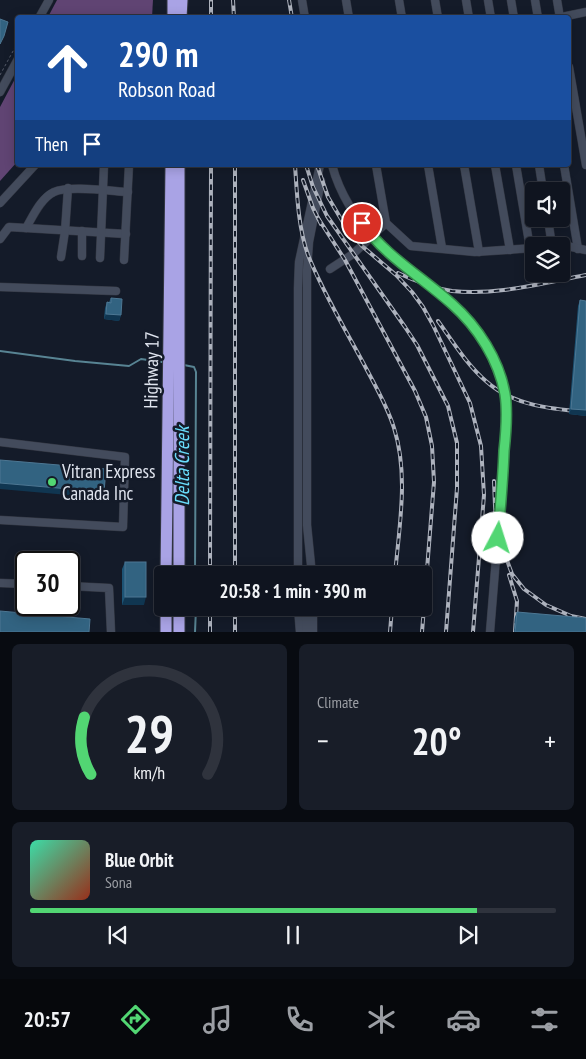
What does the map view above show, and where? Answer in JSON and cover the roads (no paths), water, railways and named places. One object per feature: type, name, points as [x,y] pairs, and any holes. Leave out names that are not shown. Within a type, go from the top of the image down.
[{"type":"highway","points":[[173,0],[173,15]]},
{"type":"highway","points":[[181,15],[182,0]]},
{"type":"highway","name":"Highway 17","points":[[166,566],[171,167]]},
{"type":"highway","name":"Highway 17","points":[[179,167],[179,566]]},
{"type":"highway","points":[[166,616],[166,632]]},
{"type":"highway","points":[[179,616],[179,632]]},
{"type":"street","points":[[40,15],[48,0]]},
{"type":"street","points":[[302,0],[304,15]]},
{"type":"street","points":[[346,0],[348,15]]},
{"type":"street","points":[[399,0],[402,15]]},
{"type":"street","points":[[435,0],[438,15]]},
{"type":"street","points":[[466,0],[468,15]]},
{"type":"street","points":[[488,0],[490,15]]},
{"type":"street","points":[[511,0],[514,15]]},
{"type":"street","points":[[535,0],[538,15]]},
{"type":"street","points":[[557,0],[559,15]]},
{"type":"street","points":[[570,15],[586,12]]},
{"type":"street","points":[[0,92],[15,64]]},
{"type":"street","points":[[571,79],[586,165]]},
{"type":"street","points":[[0,203],[33,167]]},
{"type":"street","points":[[100,258],[104,167]]},
{"type":"street","points":[[124,260],[130,167]]},
{"type":"street","points":[[298,566],[298,279],[299,262],[320,167]]},
{"type":"street","points":[[311,566],[307,526],[306,270],[309,242],[324,167]]},
{"type":"street","points":[[333,167],[345,198],[372,236],[460,311],[479,333],[493,359],[505,394],[506,435],[490,632]]},
{"type":"street","points":[[376,167],[386,223],[411,246],[479,252],[525,249]]},
{"type":"street","points":[[428,167],[442,248]]},
{"type":"street","points":[[464,167],[479,252]]},
{"type":"street","points":[[495,167],[510,250]]},
{"type":"street","points":[[516,167],[530,237]]},
{"type":"street","points":[[539,167],[542,182]]},
{"type":"street","points":[[564,167],[582,249]]},
{"type":"street","points":[[61,257],[68,188]]},
{"type":"street","points":[[26,228],[38,207],[53,192],[68,188],[128,192]]},
{"type":"street","points":[[330,269],[353,254],[386,223]]},
{"type":"street","points":[[0,239],[9,227],[126,234]]},
{"type":"street","points":[[82,232],[82,256]]},
{"type":"street","points":[[0,287],[116,291]]},
{"type":"street","points":[[0,442],[125,457],[123,527],[0,520]]},
{"type":"street","points":[[299,549],[302,566]]},
{"type":"street","points":[[0,583],[15,584]]},
{"type":"street","points":[[80,587],[109,588],[111,632]]},
{"type":"street","points":[[299,616],[300,632]]},
{"type":"street","points":[[306,616],[307,632]]},
{"type":"street","points":[[313,616],[313,632]]},
{"type":"waterway","name":"Delta Creek","points":[[0,351],[129,366],[141,359],[162,362]]},
{"type":"waterway","name":"Delta Creek","points":[[184,365],[194,367],[196,372],[195,566]]},
{"type":"waterway","name":"Delta Creek","points":[[195,632],[196,616]]},
{"type":"railway","points":[[211,0],[211,15]]},
{"type":"railway","points":[[233,0],[234,15]]},
{"type":"railway","points":[[289,0],[292,15]]},
{"type":"railway","points":[[210,566],[211,167]]},
{"type":"railway","points":[[235,167],[235,566]]},
{"type":"railway","points":[[295,167],[300,222],[308,255],[328,299],[385,406],[392,421],[399,446],[402,501],[396,566]]},
{"type":"railway","points":[[307,167],[313,187],[327,216],[417,345],[448,406],[457,443],[457,488],[446,632]]},
{"type":"railway","points":[[318,167],[328,197],[344,224],[362,246],[396,275],[423,307],[470,403],[481,446],[484,495],[473,632]]},
{"type":"railway","points":[[303,180],[321,224]]},
{"type":"railway","points":[[318,218],[345,260],[415,391],[426,417],[432,446],[434,482],[422,632]]},
{"type":"railway","points":[[398,273],[438,288],[469,292],[519,288],[586,275]]},
{"type":"railway","points":[[438,321],[473,368],[498,390],[534,405],[586,412]]},
{"type":"railway","points":[[494,481],[496,530],[512,574],[524,589],[546,605],[571,616],[586,619]]},
{"type":"railway","points":[[509,575],[517,601],[515,632]]},
{"type":"railway","points":[[210,616],[210,632]]},
{"type":"railway","points":[[235,616],[235,632]]},
{"type":"railway","points":[[390,632],[391,616]]},
{"type":"place","name":"Vitran Express Canada Inc","points":[[52,482]]}]
